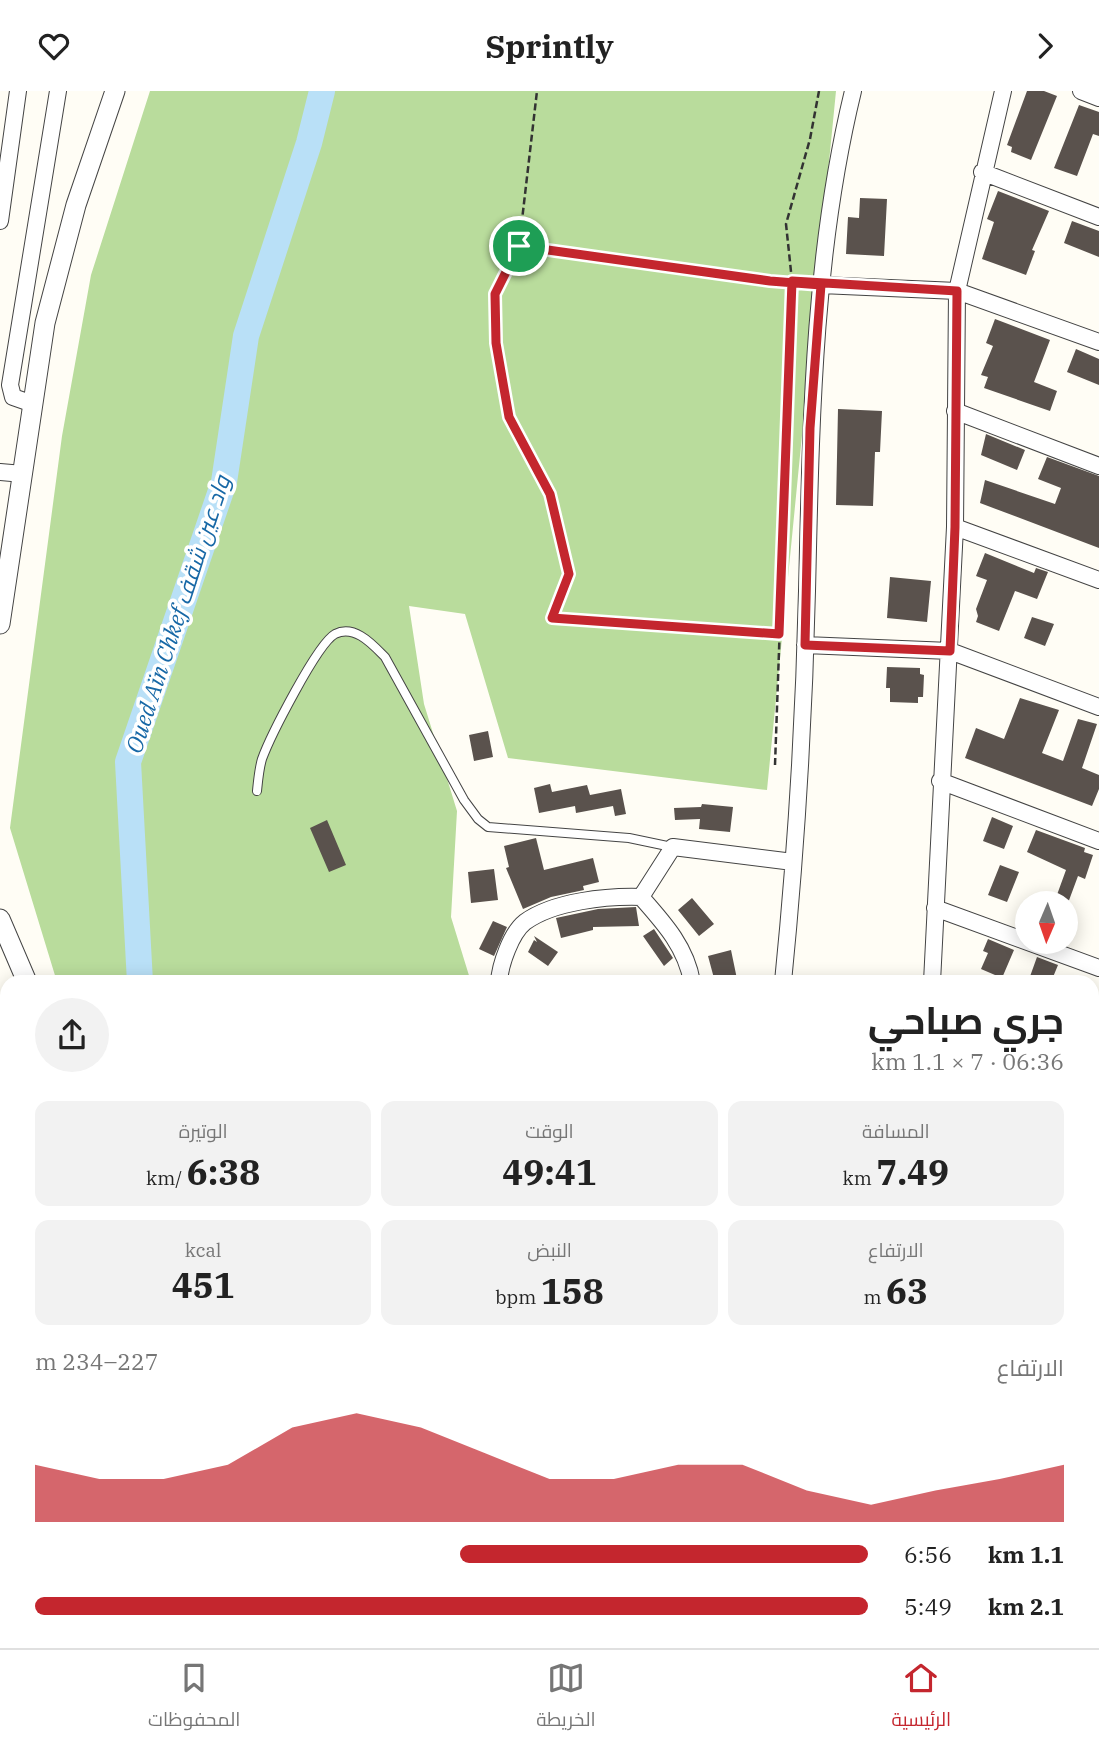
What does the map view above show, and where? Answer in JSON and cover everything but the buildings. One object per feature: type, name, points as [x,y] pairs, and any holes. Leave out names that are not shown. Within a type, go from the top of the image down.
[{"type":"street","points":[[0,221],[18,91]]},
{"type":"street","points":[[33,404],[13,397],[10,385],[58,91]]},
{"type":"street","points":[[0,624],[49,310],[76,205],[115,91]]},
{"type":"street","points":[[784,975],[805,645],[810,428],[821,285],[830,201],[853,91]]},
{"type":"street","points":[[932,975],[940,781],[950,651],[955,527],[957,291],[982,172],[1003,91]]},
{"type":"street","points":[[1081,91],[1099,98]]},
{"type":"street","points":[[982,172],[1099,217]]},
{"type":"street","points":[[821,285],[957,291],[1099,342]]},
{"type":"street","points":[[955,411],[1099,466]]},
{"type":"street","points":[[0,472],[23,474]]},
{"type":"street","points":[[955,527],[1099,580]]},
{"type":"street","points":[[805,645],[950,651],[1099,707]]},
{"type":"street","points":[[940,781],[1099,841]]},
{"type":"street","points":[[641,897],[673,848],[793,862]]},
{"type":"street","points":[[501,975],[511,944],[524,923],[571,904],[606,896],[641,897],[676,939],[689,964],[691,975]]},
{"type":"street","points":[[935,908],[1099,968]]},
{"type":"street","points":[[0,919],[24,975]]},
{"type":"lane","points":[[257,791],[262,759],[310,664],[323,644],[337,633],[353,632],[370,641],[385,657],[464,800],[478,819],[488,827],[629,838],[673,848]]},
{"type":"path","points":[[537,91],[519,246],[495,294],[496,343],[509,417],[550,494],[569,574],[552,618],[779,634]]},
{"type":"path","points":[[775,765],[792,281],[786,224],[810,139],[819,91]]},
{"type":"path","points":[[519,246],[572,255],[821,285]]},
{"type":"green space","points":[[150,91],[836,91],[767,790],[508,758],[465,614],[409,606],[424,704],[457,811],[451,917],[469,975],[55,975],[10,828],[62,436],[91,275]]},
{"type":"waterway","name":"Oued Aïn Chkef واد عين شقف","points":[[140,975],[128,762],[224,482],[246,336],[309,143],[322,91]]},
{"type":"route","points":[[519,246],[495,294],[496,343],[509,417],[550,494],[569,574],[552,618],[779,634],[792,281],[821,285],[957,291],[955,527],[950,651],[805,645],[810,428],[821,285],[792,281],[770,281],[519,246]]}]
